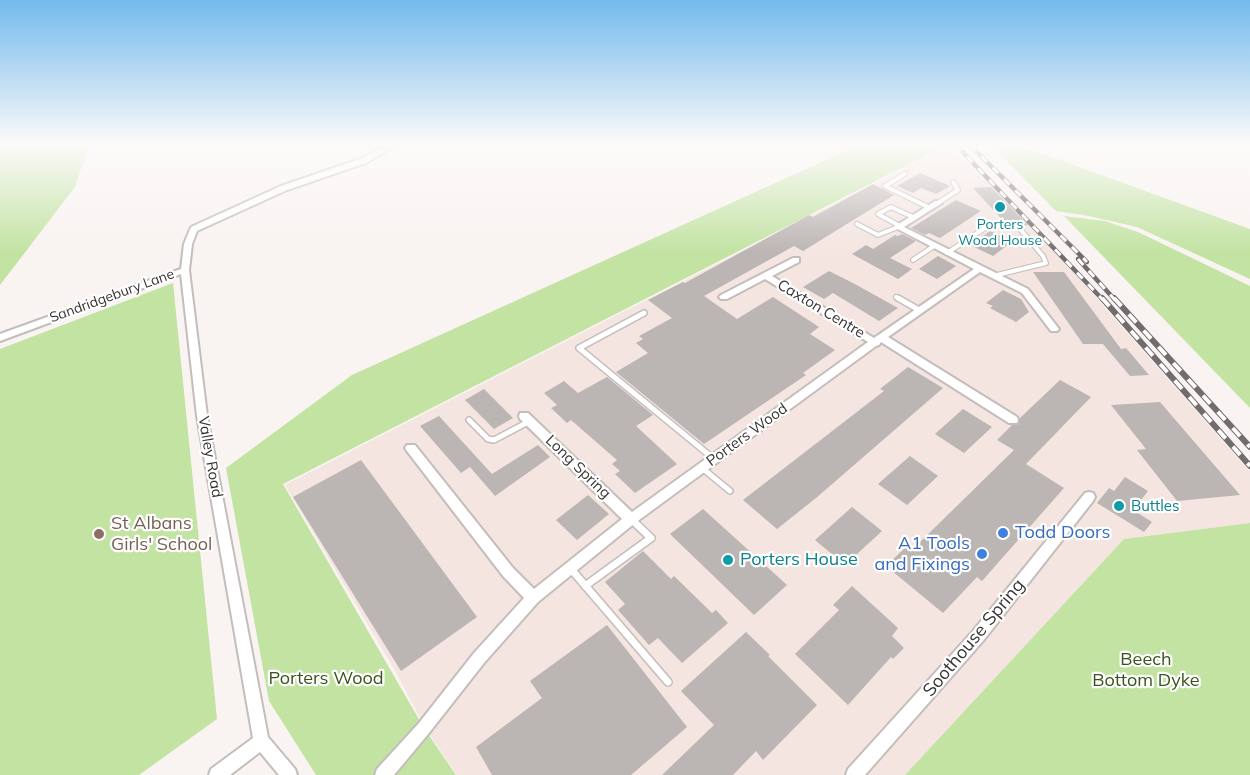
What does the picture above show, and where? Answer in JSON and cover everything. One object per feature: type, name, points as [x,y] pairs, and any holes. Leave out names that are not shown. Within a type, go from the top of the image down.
[{"type":"street","name":"Sandridgebury Lane","points":[[0,338],[184,270],[190,236],[195,229],[306,181]]},
{"type":"street","points":[[934,206],[898,226],[1025,291],[1054,329]]},
{"type":"street","name":"Caxton Centre","points":[[724,297],[796,260]]},
{"type":"street","name":"Porters Wood","points":[[383,775],[424,728],[479,658],[533,598],[631,519],[979,269]]},
{"type":"street","name":"Valley Road","points":[[184,270],[202,416],[261,741],[289,775]]},
{"type":"street","name":"Caxton Centre","points":[[766,276],[910,356],[1013,420]]},
{"type":"street","name":"Long Spring","points":[[527,418],[631,519]]},
{"type":"street","points":[[411,447],[508,572],[533,598]]},
{"type":"street","name":"Soothouse Spring","points":[[854,775],[978,636],[1089,497]]},
{"type":"street","points":[[217,775],[261,741]]},
{"type":"lane","points":[[893,181],[885,186],[934,206],[958,190],[953,182]]},
{"type":"lane","points":[[898,226],[878,214],[891,207],[913,217]]},
{"type":"lane","points":[[857,224],[878,235],[898,226]]},
{"type":"lane","points":[[947,253],[985,228]]},
{"type":"lane","points":[[993,276],[1046,263],[1044,256],[1020,229]]},
{"type":"lane","points":[[913,260],[934,246]]},
{"type":"lane","points":[[896,297],[919,310]]},
{"type":"lane","points":[[644,313],[579,348],[714,459]]},
{"type":"lane","points":[[469,420],[488,439],[494,440],[527,418]]},
{"type":"lane","points":[[702,468],[730,491]]},
{"type":"lane","points":[[585,586],[651,538],[631,519]]},
{"type":"lane","points":[[570,568],[668,682]]},
{"type":"shaded area","points":[[878,181],[987,181],[1031,224],[1250,472],[1250,523],[1124,539],[905,775],[457,775],[426,729],[394,669],[285,485]]},
{"type":"green space","points":[[0,181],[77,181],[75,187],[0,285]]},
{"type":"green space","name":"Porters Wood","points":[[779,181],[875,181],[283,484],[424,728],[456,775],[316,775],[269,701],[226,468],[352,375]]},
{"type":"green space","points":[[1027,181],[1118,181],[1250,229],[1250,279],[1137,227],[1056,211]]},
{"type":"green space","points":[[1064,216],[1105,221],[1138,232],[1250,286],[1250,408]]},
{"type":"green space","name":"St Albans Girls' School","points":[[173,283],[217,719],[139,775],[0,775],[0,349]]},
{"type":"green space","name":"Beech Bottom Dyke","points":[[1250,523],[1250,775],[905,775],[1124,539]]},
{"type":"building","points":[[906,181],[939,181],[950,186],[936,194],[921,188],[913,193],[897,186]]},
{"type":"building","points":[[873,184],[894,195],[803,251],[794,246],[704,296],[737,319],[773,297],[819,327],[810,334],[835,350],[803,373],[806,375],[704,444],[616,372],[648,353],[636,343],[643,339],[639,336],[672,318],[648,300],[685,283],[809,215],[813,217]]},
{"type":"building","name":"Porters Wood House","points":[[991,187],[1028,225],[1009,227],[973,188]]},
{"type":"building","points":[[956,200],[981,211],[940,238],[929,233],[925,235],[911,228]]},
{"type":"building","points":[[990,231],[1013,241],[993,256],[970,245]]},
{"type":"building","points":[[902,234],[916,241],[890,258],[912,269],[898,279],[852,254],[866,245],[873,249],[895,235]]},
{"type":"building","points":[[938,256],[956,266],[937,279],[919,269]]},
{"type":"building","points":[[829,271],[898,308],[879,321],[833,293],[824,299],[803,287]]},
{"type":"building","points":[[1033,272],[1064,272],[1121,349],[1126,348],[1149,375],[1130,376],[1103,344],[1083,344]]},
{"type":"building","points":[[1003,290],[1021,299],[1029,312],[1016,322],[990,308],[993,306],[986,303]]},
{"type":"building","points":[[908,367],[943,388],[816,498],[777,529],[743,500],[884,391],[880,389]]},
{"type":"building","points":[[607,377],[653,415],[636,426],[677,464],[635,493],[615,474],[620,471],[612,464],[617,460],[571,420],[567,423],[551,408],[557,405],[544,393],[564,381],[578,393]]},
{"type":"building","points":[[1060,380],[1091,397],[1026,464],[1064,488],[982,581],[977,577],[943,613],[886,566],[909,544],[914,548],[1014,450],[997,440],[1012,425],[1018,425],[1020,418]]},
{"type":"building","points":[[484,389],[513,418],[494,429],[465,400]]},
{"type":"building","points":[[1160,402],[1240,495],[1177,501],[1137,450],[1146,449],[1111,405]]},
{"type":"building","points":[[963,409],[992,427],[964,453],[935,434]]},
{"type":"building","points":[[439,416],[492,474],[538,445],[550,457],[495,496],[470,467],[461,473],[420,426]]},
{"type":"building","points":[[910,456],[938,476],[907,505],[878,484]]},
{"type":"building","points":[[361,460],[477,617],[401,671],[293,497]]},
{"type":"building","name":"Buttles","points":[[1125,477],[1148,491],[1133,510],[1152,522],[1144,532],[1097,503],[1109,488],[1114,491]]},
{"type":"building","points":[[588,495],[609,514],[577,540],[556,520]]},
{"type":"building","points":[[852,507],[882,531],[845,565],[815,540]]},
{"type":"building","name":"Porters House","points":[[703,509],[787,585],[754,615],[670,534]]},
{"type":"building","points":[[643,551],[671,579],[674,576],[712,613],[716,610],[728,623],[682,663],[658,638],[649,645],[618,610],[625,604],[605,582]]},
{"type":"building","points":[[852,586],[898,628],[892,636],[904,648],[893,659],[891,657],[848,705],[795,654],[839,610],[833,605]]},
{"type":"building","points":[[607,625],[687,727],[631,775],[492,775],[476,747],[542,698],[530,681]]},
{"type":"building","points":[[746,632],[817,705],[763,760],[756,751],[733,775],[662,775],[714,725],[681,691]]},
{"type":"railway","points":[[990,181],[1103,300]]},
{"type":"railway","points":[[1006,181],[1087,262]]},
{"type":"railway","points":[[1078,259],[1115,300]]},
{"type":"railway","points":[[1102,298],[1250,466]]},
{"type":"railway","points":[[1114,298],[1250,447]]},
{"type":"place","name":"Porters Wood House","points":[[1000,207]]},
{"type":"place","name":"Buttles","points":[[1119,506]]},
{"type":"place","name":"Todd Doors","points":[[1003,533]]},
{"type":"place","name":"St Albans Girls' School","points":[[99,534]]},
{"type":"place","name":"A1 Tools and Fixings","points":[[982,554]]},
{"type":"place","name":"Porters House","points":[[728,560]]}]
